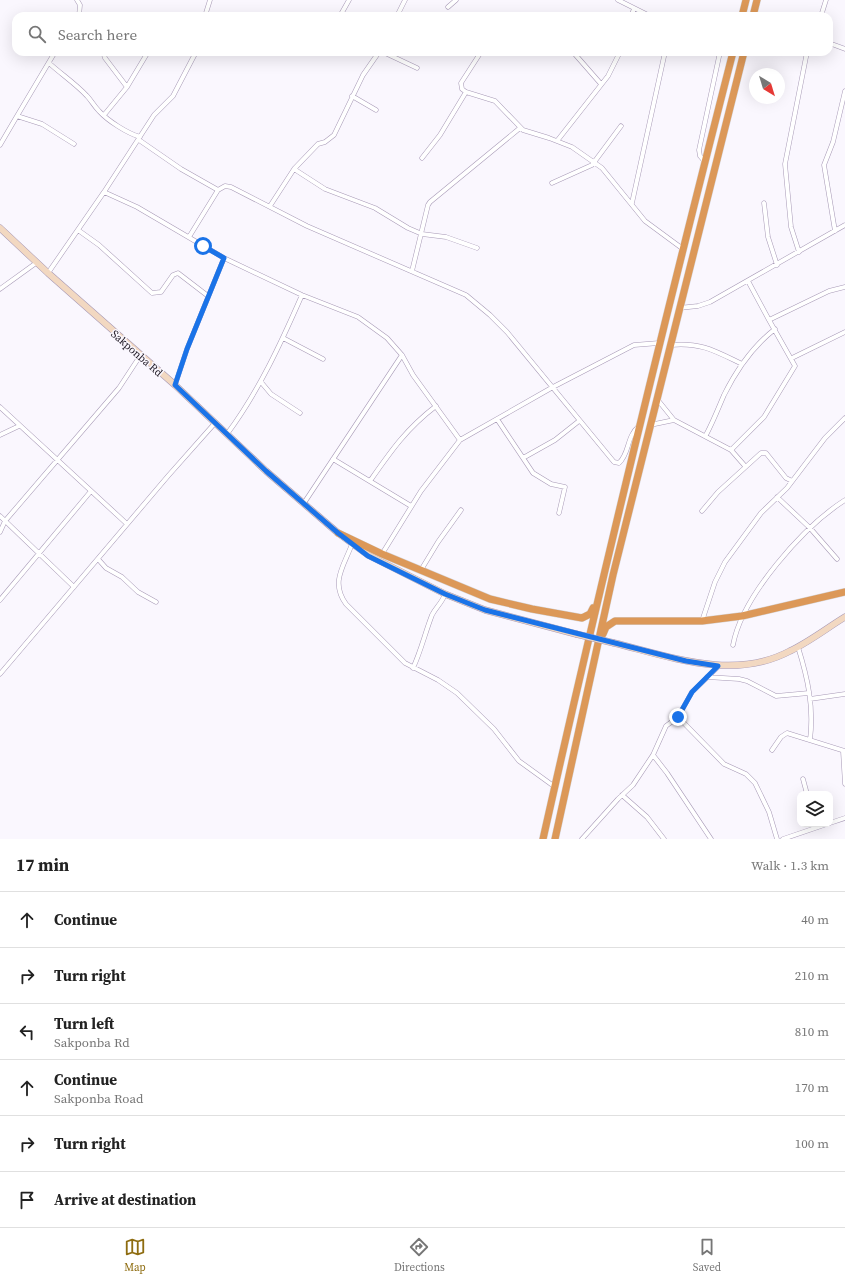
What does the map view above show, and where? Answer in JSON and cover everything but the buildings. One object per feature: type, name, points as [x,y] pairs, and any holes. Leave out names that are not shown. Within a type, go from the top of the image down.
[{"type":"highway","points":[[743,12],[746,0]]},
{"type":"highway","points":[[755,12],[756,0]]},
{"type":"highway","points":[[543,839],[659,343],[732,56]]},
{"type":"highway","points":[[554,839],[610,588],[743,56]]},
{"type":"highway","points":[[689,224],[700,227]]},
{"type":"highway","points":[[338,533],[382,554],[490,599],[532,609],[582,618],[586,621],[588,630],[581,672]]},
{"type":"highway","points":[[582,618],[590,614],[602,582]]},
{"type":"highway","points":[[610,588],[608,613],[615,621]]},
{"type":"highway","points":[[592,670],[603,632],[606,627],[615,621],[702,621],[738,617],[845,592]]},
{"type":"main road","name":"Sakponba Rd","points":[[0,228],[36,263],[140,356],[175,385],[227,434],[338,533],[368,556],[445,594],[485,610],[686,661],[718,666],[762,662],[798,647],[845,617]]},
{"type":"street","points":[[77,0],[80,5],[79,12]]},
{"type":"street","points":[[206,12],[210,0]]},
{"type":"street","points":[[342,12],[349,0]]},
{"type":"street","points":[[399,12],[405,0]]},
{"type":"street","points":[[448,7],[456,0]]},
{"type":"street","points":[[618,0],[641,12]]},
{"type":"street","points":[[822,12],[826,0]]},
{"type":"street","points":[[833,44],[845,49]]},
{"type":"street","points":[[0,145],[53,56]]},
{"type":"street","points":[[104,56],[127,87]]},
{"type":"street","points":[[104,115],[127,87],[146,56]]},
{"type":"street","points":[[48,273],[154,116],[173,96],[194,56]]},
{"type":"street","points":[[270,206],[294,169],[318,144],[325,142],[334,135],[363,75],[376,56]]},
{"type":"street","points":[[392,56],[417,68]]},
{"type":"street","points":[[477,56],[460,83],[466,92],[495,101],[520,128],[527,132],[572,147],[594,162],[602,168],[632,203],[645,221],[683,249]]},
{"type":"street","points":[[576,56],[601,84]]},
{"type":"street","points":[[557,141],[615,65],[618,56]]},
{"type":"street","points":[[632,203],[664,56]]},
{"type":"street","points":[[705,162],[700,156],[699,150],[719,56]]},
{"type":"street","points":[[799,252],[791,227],[785,164],[806,56]]},
{"type":"street","points":[[49,63],[87,95],[104,115],[128,134],[140,138],[181,169],[218,190]]},
{"type":"street","points":[[835,231],[824,165],[833,142],[845,91]]},
{"type":"street","points":[[422,158],[440,135],[466,92]]},
{"type":"street","points":[[352,96],[376,110]]},
{"type":"street","points":[[17,116],[42,124],[74,144]]},
{"type":"street","points":[[552,184],[588,167],[594,162],[621,126]]},
{"type":"street","points":[[412,271],[430,202],[520,128]]},
{"type":"street","points":[[294,169],[325,190],[375,208],[399,224],[422,234],[446,237],[477,248]]},
{"type":"street","points":[[189,237],[218,190],[225,186],[230,186],[307,226],[466,295],[490,315],[507,332],[553,387],[602,450],[616,464],[623,460],[630,437],[641,424]]},
{"type":"street","points":[[104,192],[137,208],[224,258],[302,295],[358,317],[387,338],[402,355],[460,440]]},
{"type":"street","points":[[764,203],[768,237],[777,265]]},
{"type":"street","points":[[679,308],[698,306],[710,302],[845,225]]},
{"type":"street","points":[[78,230],[99,245],[152,293],[161,292],[173,275],[178,273],[208,296]]},
{"type":"street","points":[[175,385],[187,349],[224,258]]},
{"type":"street","points":[[0,289],[36,263]]},
{"type":"street","points":[[731,450],[764,417],[782,384],[795,366],[792,358],[748,281]]},
{"type":"street","points":[[769,320],[829,291],[845,286]]},
{"type":"street","points":[[227,434],[242,414],[261,382],[302,295]]},
{"type":"street","points":[[706,435],[724,396],[742,364],[759,341],[775,329]]},
{"type":"street","points":[[792,358],[845,332]]},
{"type":"street","points":[[283,338],[322,359]]},
{"type":"street","points":[[382,554],[421,490],[460,440],[553,387],[634,345],[659,343]]},
{"type":"street","points":[[670,346],[688,343],[699,345],[742,364]]},
{"type":"street","points":[[304,503],[402,355]]},
{"type":"street","points":[[0,532],[5,521],[119,388],[140,356]]},
{"type":"street","points":[[261,382],[271,394],[300,413]]},
{"type":"street","points":[[657,399],[674,420],[706,435],[723,447],[731,450],[744,466]]},
{"type":"street","points":[[370,482],[397,442],[415,422],[436,406]]},
{"type":"street","points":[[0,407],[127,524]]},
{"type":"street","points":[[497,418],[534,473],[541,479],[565,487],[559,513]]},
{"type":"street","points":[[702,621],[715,582],[725,562],[761,513],[778,497],[825,438],[845,418]]},
{"type":"street","points":[[650,425],[674,420]]},
{"type":"street","points":[[523,458],[555,440],[580,421]]},
{"type":"street","points":[[0,674],[215,423]]},
{"type":"street","points":[[0,435],[19,426]]},
{"type":"street","points":[[702,511],[718,492],[744,466],[761,452],[766,453],[786,478],[792,480]]},
{"type":"street","points":[[333,459],[411,506]]},
{"type":"street","points":[[0,600],[91,492]]},
{"type":"street","points":[[778,497],[810,528],[837,559]]},
{"type":"street","points":[[738,627],[738,617],[762,583],[799,538],[845,500]]},
{"type":"street","points":[[421,570],[438,542],[461,510]]},
{"type":"street","points":[[0,516],[74,587]]},
{"type":"street","points":[[352,544],[337,583],[340,596],[387,646],[413,668],[438,680],[457,693],[494,729],[519,760],[555,787]]},
{"type":"street","points":[[98,559],[106,568],[122,577],[138,592],[156,602]]},
{"type":"street","points":[[413,668],[419,657],[431,618],[443,601],[445,594]]},
{"type":"street","points":[[733,645],[738,627],[742,620],[738,617]]},
{"type":"street","points":[[798,647],[805,670],[810,699],[812,724],[810,740]]},
{"type":"street","points":[[585,838],[622,795],[633,785],[653,755],[666,726],[678,717],[692,692],[718,666]]},
{"type":"street","points":[[707,677],[739,679],[776,696],[809,693]]},
{"type":"street","points":[[810,699],[845,694]]},
{"type":"street","points":[[678,717],[724,764],[746,774],[755,783],[769,812],[777,839]]},
{"type":"street","points":[[772,750],[781,737],[787,733],[844,751],[845,784]]},
{"type":"street","points":[[653,755],[667,773],[711,839]]},
{"type":"street","points":[[803,779],[806,791]]},
{"type":"street","points":[[622,795],[647,817],[664,839]]},
{"type":"street","points":[[833,822],[845,818]]},
{"type":"street","points":[[783,839],[813,827]]},
{"type":"route","points":[[203,246],[224,258],[187,349],[175,385],[266,471],[338,533],[368,556],[427,586],[485,610],[686,661],[718,666],[702,680],[692,692],[678,717]]}]
